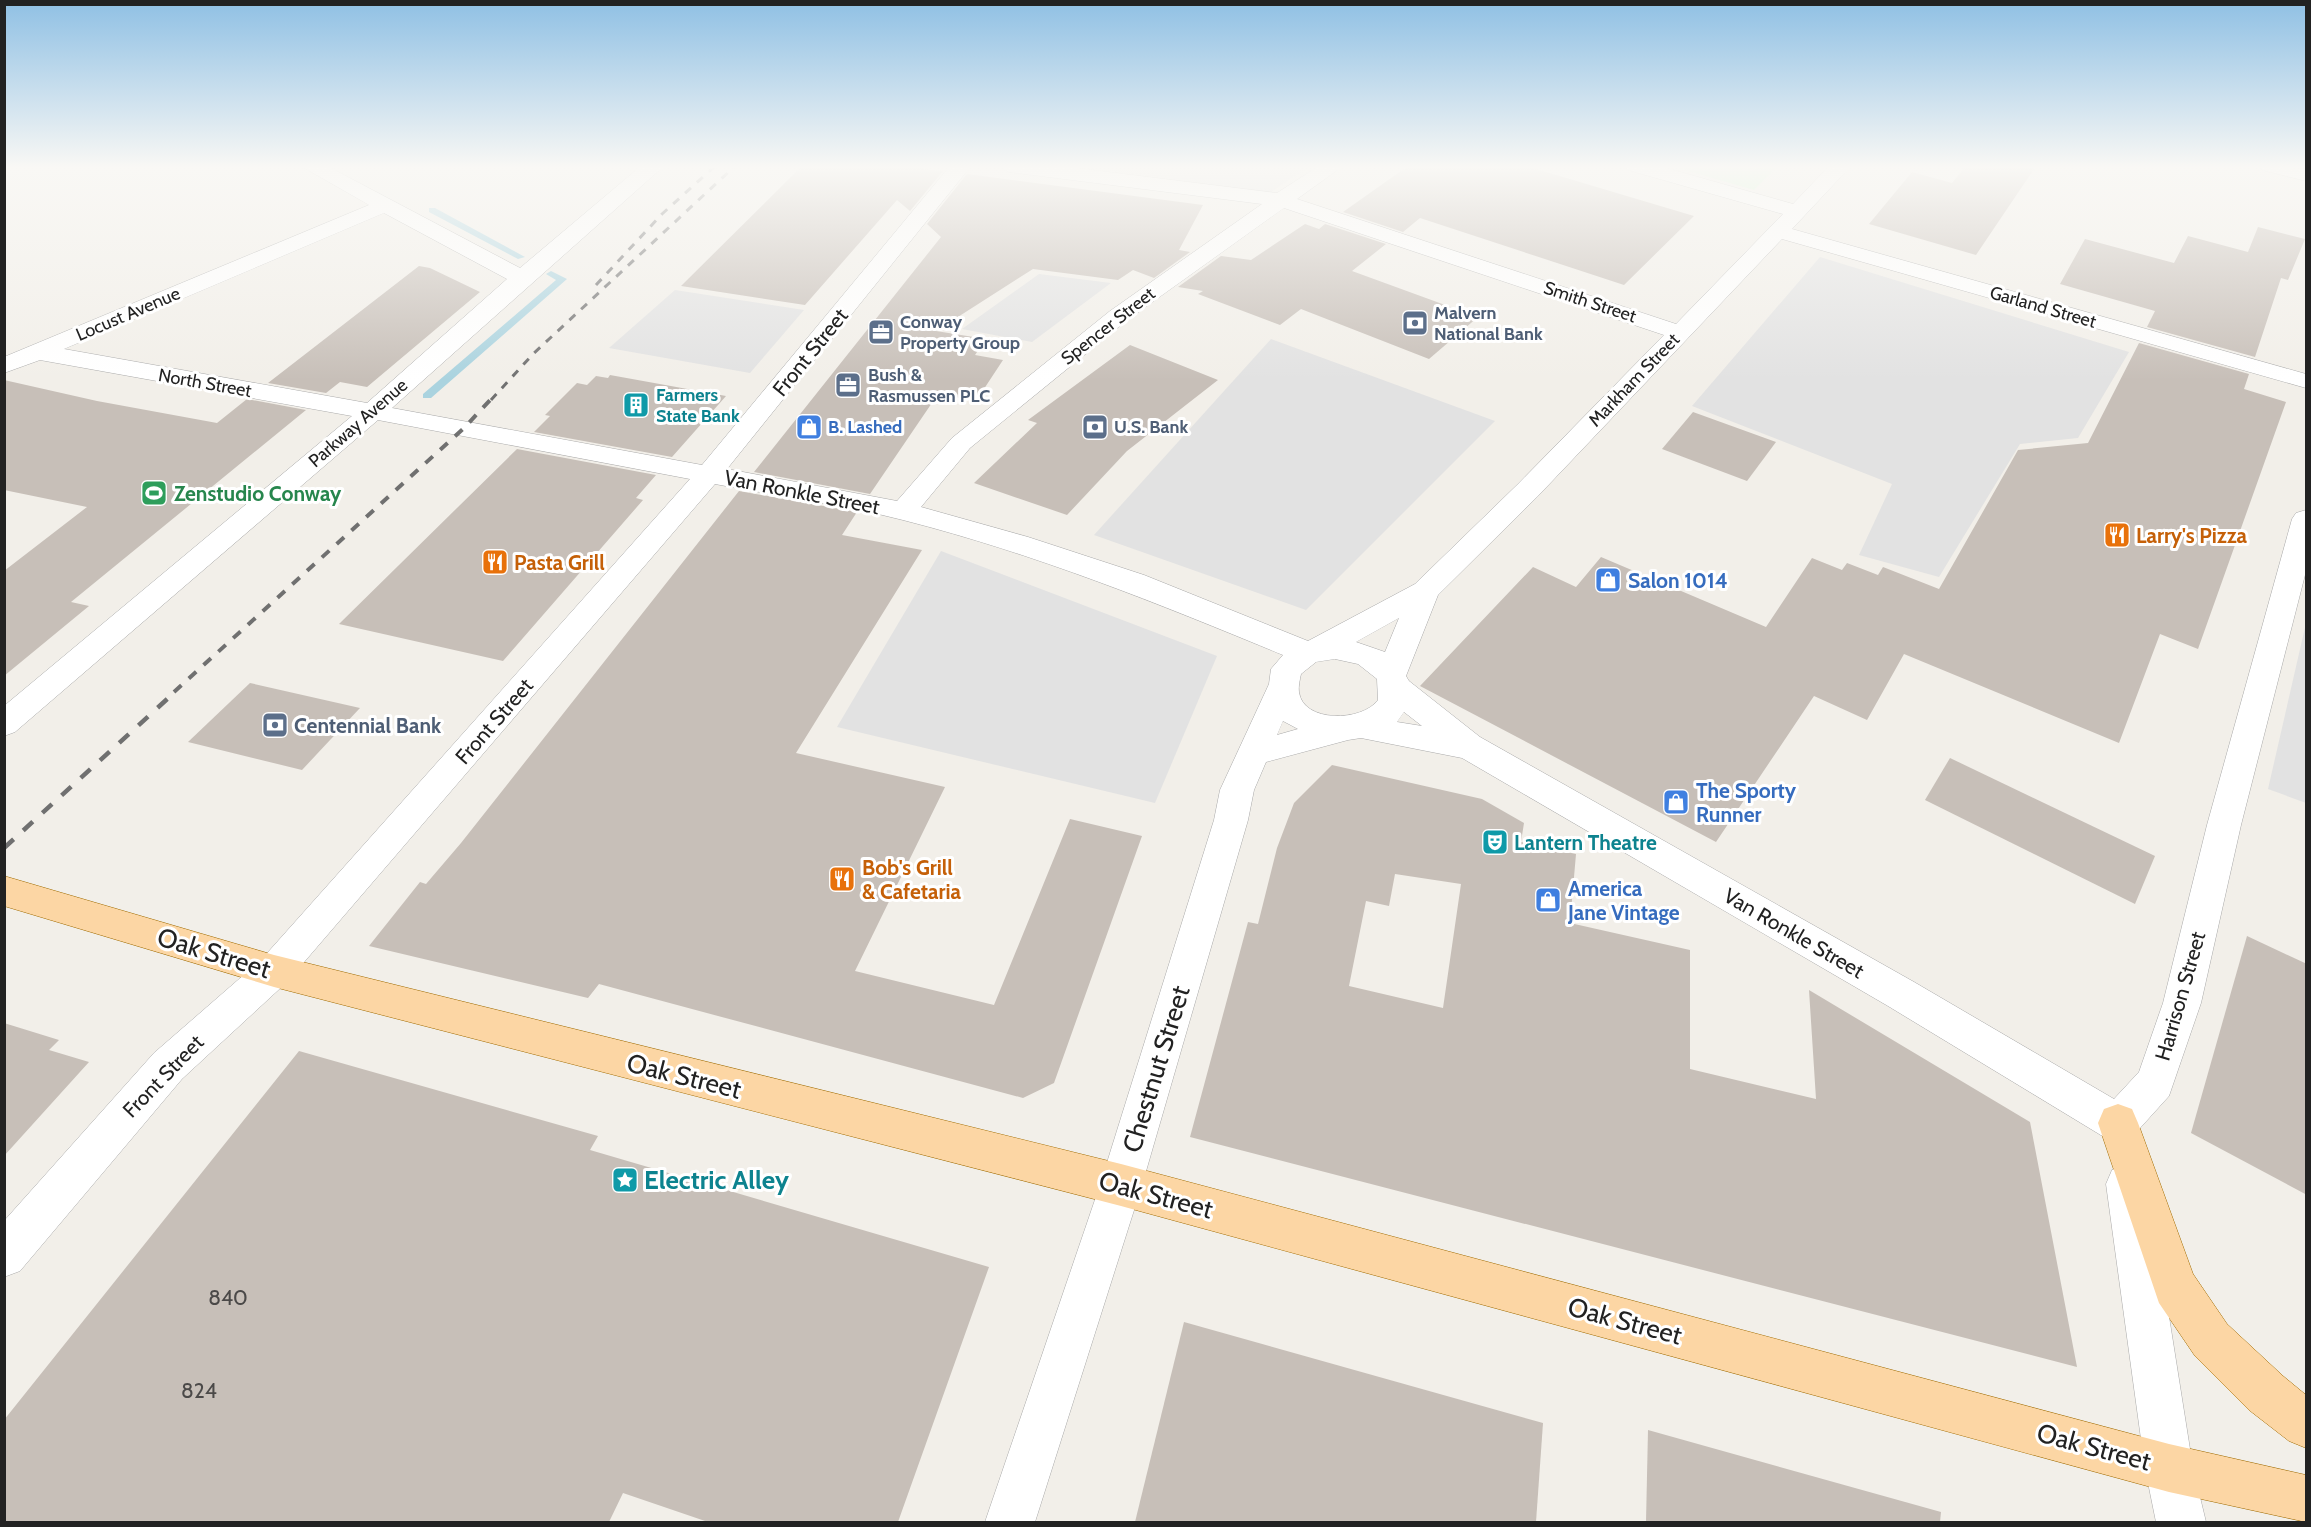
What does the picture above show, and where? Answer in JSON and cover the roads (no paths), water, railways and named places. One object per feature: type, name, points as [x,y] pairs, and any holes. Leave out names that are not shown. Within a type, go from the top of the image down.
[{"type":"main road","name":"Oak Street","points":[[4,891],[274,971],[1121,1185],[2169,1468],[2307,1500]]},
{"type":"main road","points":[[2118,1123],[2175,1287],[2211,1340],[2266,1393],[2307,1424]]},
{"type":"street","name":"Locust Avenue","points":[[4,366],[310,237]]},
{"type":"street","points":[[444,237],[522,278]]},
{"type":"street","name":"Parkway Avenue","points":[[4,724],[371,413],[570,237]]},
{"type":"street","name":"Front Street","points":[[4,1255],[168,1066],[274,971],[709,474],[903,237]]},
{"type":"street","name":"Spencer Street","points":[[903,511],[961,443],[1118,316],[1229,237]]},
{"type":"street","name":"Smith Street","points":[[1393,237],[1681,333]]},
{"type":"street","name":"Markham Street","points":[[1312,651],[1425,591],[1775,237]]},
{"type":"street","name":"Garland Street","points":[[1799,237],[2307,381]]},
{"type":"street","name":"North Street","points":[[38,352],[371,413]]},
{"type":"street","name":"Van Ronkle Street","points":[[371,413],[903,511],[1018,543],[1134,582],[1221,618],[1312,651]]},
{"type":"street","name":"Harrison Street","points":[[2118,1123],[2155,1083],[2182,1003],[2224,825],[2307,519]]},
{"type":"street","name":"Markham Street","points":[[1393,682],[1425,591]]},
{"type":"street","name":"Van Ronkle Street","points":[[1221,618],[1281,685]]},
{"type":"street","points":[[1255,753],[1352,728],[1378,721],[1389,712],[1395,700],[1393,682],[1381,665],[1352,650],[1312,651],[1286,669],[1281,685],[1290,707],[1308,721],[1352,728]]},
{"type":"street","name":"Van Ronkle Street","points":[[1393,682],[1468,746],[1901,994],[2118,1123]]},
{"type":"street","name":"Chestnut Street","points":[[1010,1522],[1121,1185],[1231,820],[1237,790],[1255,753],[1281,685]]},
{"type":"street","name":"Van Ronkle Street","points":[[1352,728],[1468,746]]},
{"type":"street","points":[[2118,1123],[2169,1468],[2181,1522]]},
{"type":"waterway","points":[[484,237],[521,257]]},
{"type":"waterway","points":[[427,396],[562,279],[551,274]]},
{"type":"railway","points":[[596,285],[640,237]]},
{"type":"railway","points":[[491,400],[533,354],[658,237]]},
{"type":"railway","points":[[174,692],[464,428],[492,398]]},
{"type":"railway","points":[[4,848],[176,691]]},
{"type":"place","name":"Malvern National Bank","points":[[1415,323]]},
{"type":"place","name":"Conway Property Group","points":[[881,332]]},
{"type":"place","name":"Bush & Rasmussen PLC","points":[[848,385]]},
{"type":"place","name":"Farmers State Bank","points":[[636,405]]},
{"type":"place","name":"B. Lashed","points":[[809,427]]},
{"type":"place","name":"U.S. Bank","points":[[1095,427]]},
{"type":"place","name":"Zenstudio Conway","points":[[154,493]]},
{"type":"place","name":"Larry's Pizza","points":[[2117,535]]},
{"type":"place","name":"Pasta Grill","points":[[495,562]]},
{"type":"place","name":"Salon 1014","points":[[1608,580]]},
{"type":"place","name":"Centennial Bank","points":[[275,725]]},
{"type":"place","name":"The Sporty Runner","points":[[1676,802]]},
{"type":"place","name":"Lantern Theatre","points":[[1495,842]]},
{"type":"place","name":"Bob's Grill & Cafetaria","points":[[842,879]]},
{"type":"place","name":"America Jane Vintage","points":[[1548,900]]},
{"type":"place","name":"Electric Alley","points":[[625,1180]]}]
